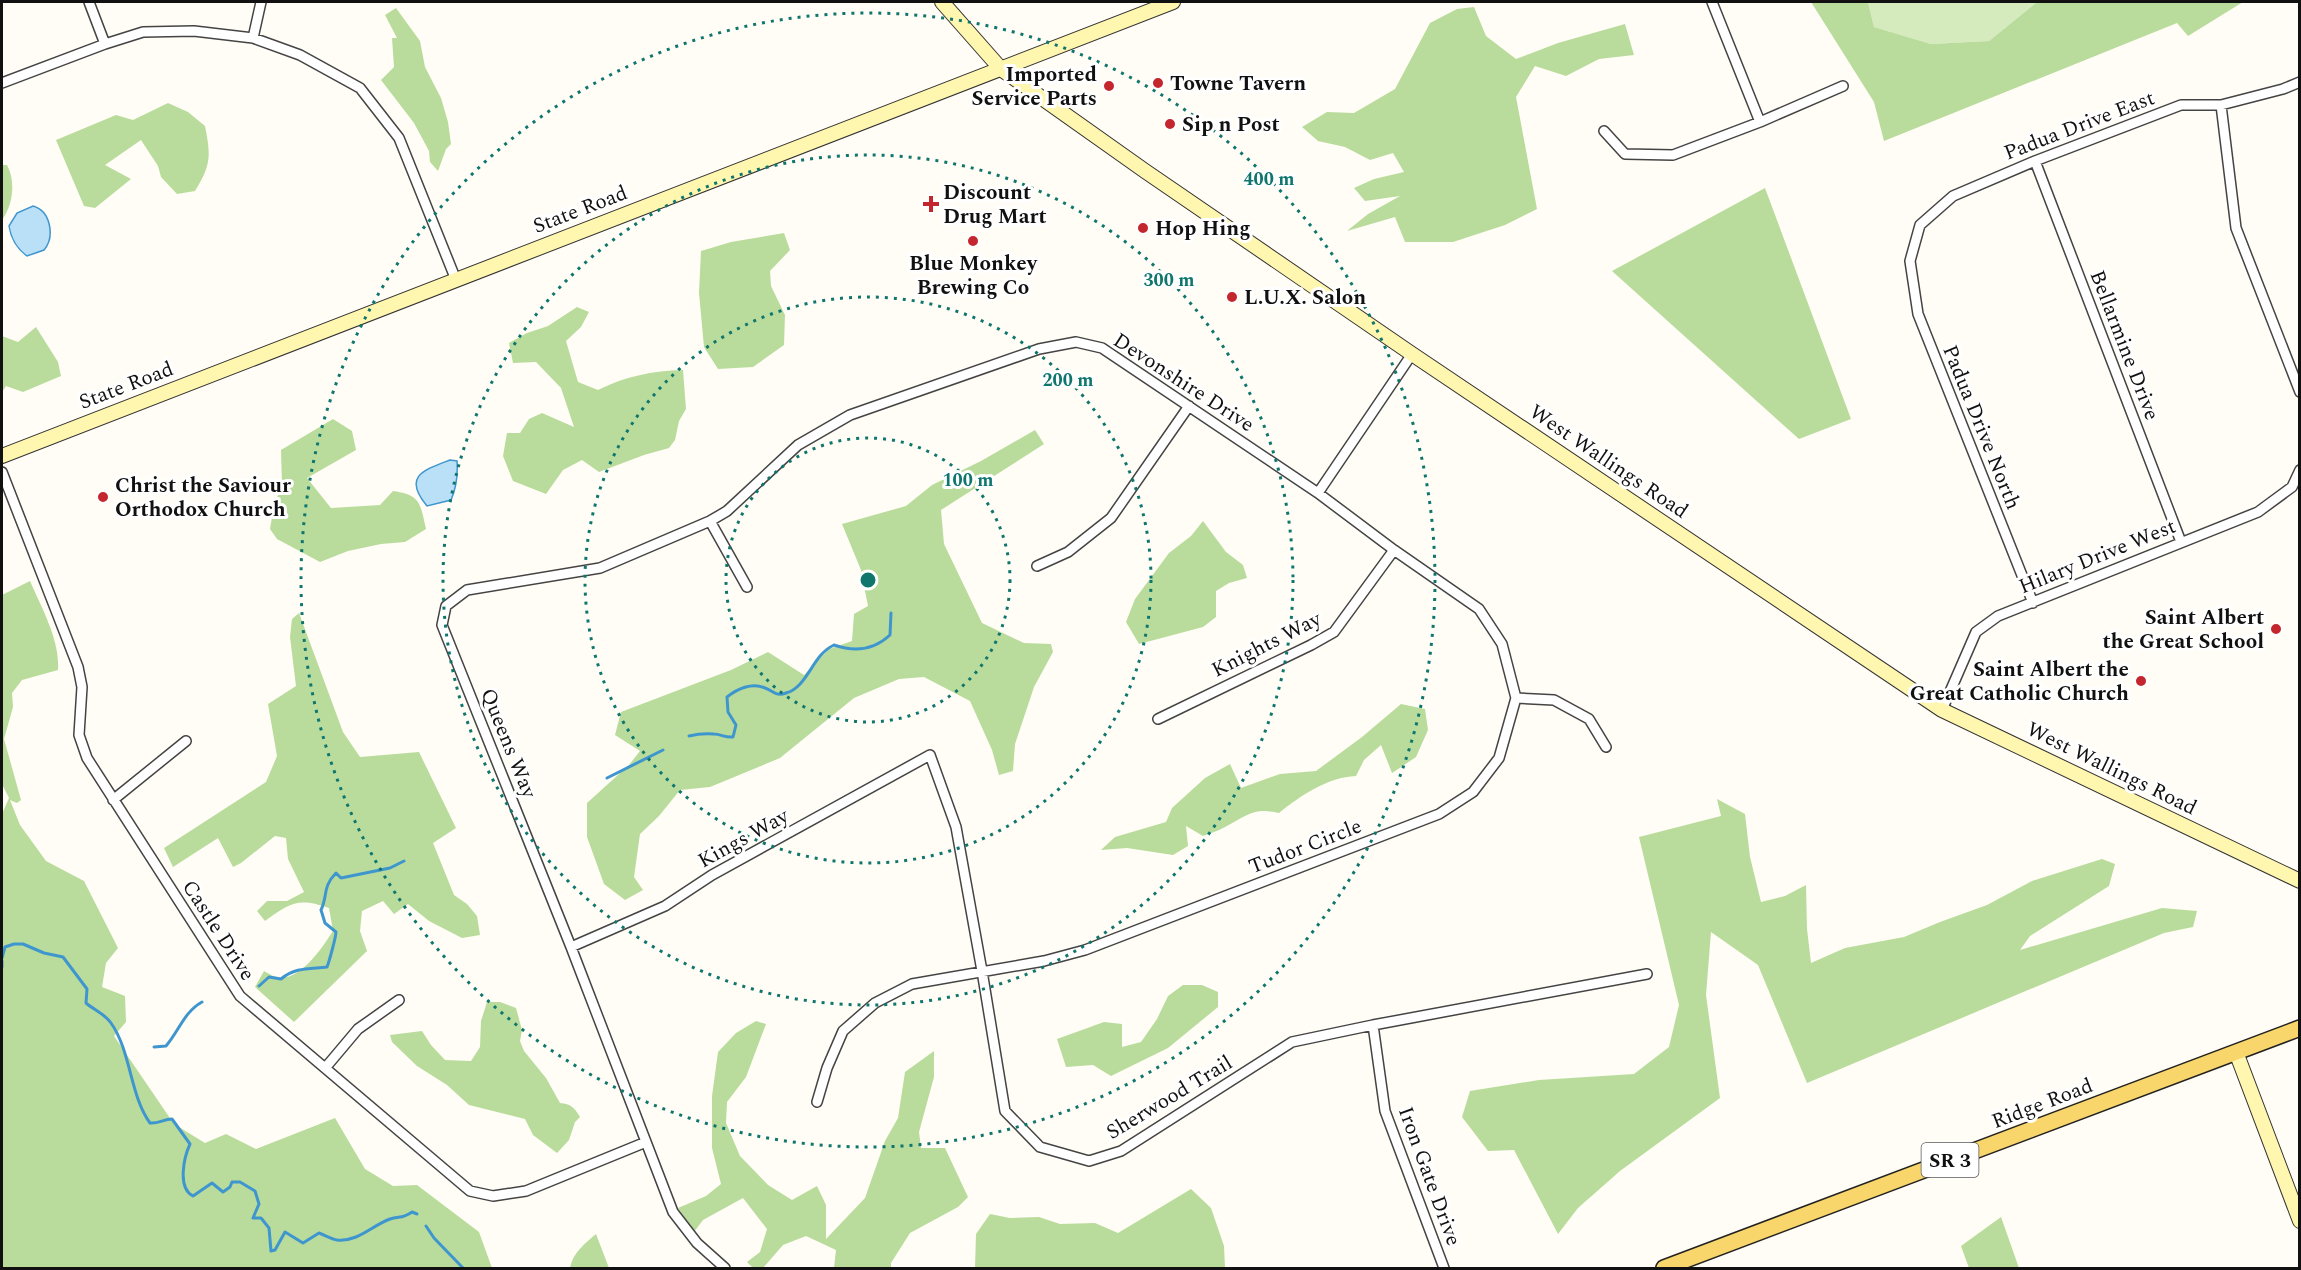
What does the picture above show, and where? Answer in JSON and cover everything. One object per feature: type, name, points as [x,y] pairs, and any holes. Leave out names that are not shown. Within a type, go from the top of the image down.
[{"type":"main road","name":"Ridge Road","points":[[1664,1269],[2300,1028]]},
{"type":"street","points":[[89,2],[105,44]]},
{"type":"street","points":[[253,38],[261,2]]},
{"type":"street","name":"West Wallings Road","points":[[942,2],[1001,69],[1145,171],[1412,354],[1942,710],[2300,881]]},
{"type":"street","name":"State Road","points":[[2,456],[1173,2]]},
{"type":"street","points":[[1712,2],[1760,122]]},
{"type":"street","points":[[2,83],[143,32],[194,31],[253,38],[300,55],[360,88],[399,138],[456,280]]},
{"type":"street","name":"Padua Drive East","points":[[1910,261],[1920,225],[1953,196],[2035,161],[2181,105],[2221,105],[2283,90],[2300,82]]},
{"type":"street","points":[[1604,131],[1625,154],[1673,155],[1760,122],[1843,86]]},
{"type":"street","points":[[2221,105],[2236,228],[2300,392]]},
{"type":"street","name":"Bellarmine Drive","points":[[2035,161],[2181,542]]},
{"type":"street","name":"Padua Drive North","points":[[1910,261],[1918,314],[2033,603]]},
{"type":"street","name":"Devonshire Drive","points":[[817,434],[850,415],[896,397],[1039,349],[1076,342],[1102,348],[1318,493]]},
{"type":"street","points":[[1412,354],[1318,493],[1394,550],[1479,609],[1502,644],[1516,698],[1554,700],[1589,719],[1606,747]]},
{"type":"street","points":[[1037,566],[1068,552],[1111,518],[1189,406]]},
{"type":"street","name":"Queens Way","points":[[725,1269],[697,1243],[673,1212],[572,947],[442,625],[446,606],[467,590],[600,568],[710,521],[727,511],[798,445],[817,434]]},
{"type":"street","name":"Hilary Drive West","points":[[1942,710],[1976,632],[1998,616],[2258,512],[2292,487],[2300,470]]},
{"type":"street","name":"Castle Drive","points":[[2,472],[78,667],[82,687],[79,735],[87,758],[240,996],[470,1191],[493,1196],[526,1191],[646,1142]]},
{"type":"street","points":[[710,521],[747,587]]},
{"type":"street","name":"Knights Way","points":[[1158,718],[1334,632],[1394,550]]},
{"type":"street","name":"Tudor Circle","points":[[817,1102],[827,1068],[843,1031],[875,1003],[912,984],[1044,961],[1085,950],[1439,814],[1473,792],[1499,758],[1516,698]]},
{"type":"street","points":[[113,800],[186,741]]},
{"type":"street","name":"Kings Way","points":[[572,947],[665,906],[712,875],[930,755]]},
{"type":"street","name":"Sherwood Trail","points":[[930,755],[956,828],[1005,1111],[1040,1147],[1089,1161],[1121,1151],[1292,1042],[1647,974]]},
{"type":"street","points":[[326,1067],[358,1029],[399,1000]]},
{"type":"street","name":"Iron Gate Drive","points":[[1373,1025],[1385,1111],[1444,1269]]},
{"type":"street","points":[[2236,1052],[2300,1221]]},
{"type":"green space","points":[[1811,2],[1868,2],[1874,27],[1931,44],[1989,41],[2037,2],[2243,2],[2188,36],[2177,23],[1884,141],[1874,102]]},
{"type":"green space","points":[[1868,2],[2037,2],[1989,41],[1931,44],[1874,27]]},
{"type":"green space","points":[[1474,7],[1486,36],[1516,59],[1558,43],[1625,24],[1634,55],[1599,59],[1566,76],[1535,66],[1516,97],[1537,209],[1505,225],[1453,242],[1405,242],[1395,217],[1347,231],[1368,214],[1400,196],[1365,201],[1354,188],[1374,179],[1404,172],[1393,153],[1370,160],[1345,147],[1318,141],[1302,127],[1327,112],[1354,113],[1395,89],[1430,23],[1457,9]]},
{"type":"green space","points":[[396,8],[420,41],[425,67],[441,98],[448,122],[451,144],[446,149],[438,171],[430,162],[429,151],[414,123],[381,80],[394,67],[392,38],[397,38],[385,15]]},
{"type":"green space","points":[[168,103],[188,112],[205,126],[209,153],[207,167],[195,191],[177,194],[161,177],[158,166],[141,140],[105,165],[131,179],[95,208],[84,206],[56,140],[116,115],[133,120]]},
{"type":"green space","points":[[2,165],[7,165],[10,172],[12,193],[9,207],[2,220]]},
{"type":"green space","points":[[1765,188],[1851,419],[1799,439],[1612,271]]},
{"type":"green space","points":[[784,233],[790,250],[770,271],[771,286],[785,315],[784,345],[753,367],[718,369],[704,347],[699,293],[701,251],[731,242]]},
{"type":"green space","points":[[577,307],[589,312],[581,327],[566,341],[578,382],[598,390],[639,375],[683,370],[686,409],[679,421],[675,440],[669,448],[599,472],[582,460],[563,470],[546,494],[513,481],[503,456],[507,433],[520,433],[529,419],[542,413],[574,427],[561,388],[536,362],[513,363],[509,343],[527,333],[548,326]]},
{"type":"green space","points":[[36,327],[58,362],[61,376],[23,392],[6,386],[2,392],[2,336],[18,342]]},
{"type":"green space","points":[[333,419],[352,431],[356,450],[307,478],[331,508],[380,505],[393,491],[409,495],[418,502],[426,529],[405,542],[348,551],[320,562],[277,539],[270,529],[274,505],[282,485],[281,450]]},
{"type":"green space","points":[[1035,430],[1044,444],[941,510],[944,544],[982,623],[1024,643],[1051,644],[1053,652],[1034,687],[1015,744],[1013,771],[999,775],[992,750],[970,701],[924,677],[899,679],[854,698],[780,758],[710,787],[680,790],[659,816],[640,834],[634,877],[643,890],[625,900],[604,884],[587,837],[587,803],[629,765],[640,751],[615,735],[621,712],[731,670],[768,652],[804,675],[829,649],[852,641],[854,614],[868,606],[861,570],[842,524],[906,506],[932,485],[981,461]]},
{"type":"green space","points":[[1203,521],[1226,552],[1243,565],[1247,578],[1229,583],[1216,591],[1216,617],[1203,627],[1139,644],[1126,622],[1135,599],[1169,553],[1191,536]]},
{"type":"green space","points":[[30,581],[53,636],[58,670],[22,680],[12,693],[13,707],[4,739],[21,800],[17,803],[10,800],[20,825],[46,861],[84,881],[118,948],[106,963],[102,987],[125,996],[126,1022],[114,1036],[174,1124],[205,1143],[226,1134],[256,1149],[335,1118],[365,1169],[393,1186],[417,1185],[479,1232],[492,1268],[2,1268],[2,814],[9,798],[2,784],[2,595]]},
{"type":"green space","points":[[299,613],[343,732],[360,757],[419,752],[456,828],[433,843],[454,895],[467,904],[477,916],[480,935],[462,938],[429,921],[408,904],[394,914],[383,901],[362,911],[360,931],[367,951],[294,1022],[255,987],[264,971],[281,978],[297,973],[311,960],[333,931],[329,908],[318,905],[302,903],[288,906],[265,921],[257,911],[267,901],[287,901],[304,892],[288,859],[286,838],[275,836],[233,867],[218,838],[173,867],[164,848],[266,782],[277,756],[268,704],[296,686],[290,637],[292,619]]},
{"type":"green space","points":[[1401,704],[1425,709],[1428,730],[1416,757],[1392,773],[1381,745],[1364,760],[1356,776],[1325,784],[1305,794],[1279,813],[1256,812],[1203,836],[1186,826],[1188,846],[1173,855],[1127,848],[1101,850],[1115,837],[1166,822],[1172,808],[1205,778],[1230,764],[1241,788],[1280,774],[1316,771]]},
{"type":"green space","points":[[1717,799],[1745,814],[1750,857],[1761,902],[1785,896],[1806,885],[1807,929],[1811,963],[1845,948],[1904,937],[1987,905],[2032,881],[2102,859],[2115,864],[2109,886],[2030,936],[2020,950],[2162,908],[2197,911],[2193,927],[2164,933],[1807,1083],[1758,965],[1711,932],[1706,995],[1720,1098],[1620,1171],[1578,1208],[1558,1234],[1514,1150],[1488,1151],[1462,1117],[1470,1091],[1539,1080],[1634,1074],[1669,1047],[1679,1005],[1639,837],[1721,816]]},
{"type":"green space","points":[[1183,985],[1202,985],[1218,992],[1218,1007],[1168,1048],[1111,1076],[1093,1065],[1066,1067],[1057,1039],[1104,1022],[1122,1024],[1122,1047],[1141,1042],[1157,1019],[1168,996]]},
{"type":"green space","points":[[487,1002],[500,1002],[516,1008],[522,1030],[520,1041],[524,1051],[546,1078],[560,1103],[572,1107],[580,1117],[575,1122],[569,1140],[557,1153],[533,1135],[525,1119],[469,1105],[447,1085],[417,1066],[392,1042],[390,1035],[422,1031],[445,1060],[471,1061],[480,1047],[481,1021]]},
{"type":"green space","points":[[756,1021],[766,1024],[746,1077],[727,1102],[726,1123],[740,1156],[768,1185],[792,1200],[817,1186],[826,1205],[826,1239],[865,1198],[885,1141],[898,1118],[905,1072],[934,1051],[934,1077],[919,1132],[921,1148],[945,1148],[968,1197],[958,1207],[910,1233],[891,1263],[891,1268],[834,1268],[836,1250],[806,1236],[783,1245],[763,1268],[753,1268],[747,1262],[760,1252],[767,1229],[743,1198],[703,1220],[694,1232],[678,1208],[706,1196],[721,1184],[712,1148],[712,1096],[718,1052],[736,1033]]},
{"type":"green space","points":[[1191,1189],[1211,1208],[1224,1246],[1225,1268],[975,1268],[976,1234],[990,1214],[1010,1218],[1039,1217],[1060,1224],[1095,1223],[1118,1233]]},
{"type":"green space","points":[[2001,1217],[2019,1268],[1969,1268],[1961,1246]]},
{"type":"green space","points":[[596,1234],[609,1268],[570,1268],[576,1253]]},
{"type":"water","points":[[33,206],[44,213],[50,232],[44,250],[27,256],[15,243],[9,226],[17,213]]},
{"type":"water","points":[[450,460],[457,461],[456,485],[451,500],[427,506],[416,488],[419,475]]},
{"type":"waterway","points":[[689,736],[716,734],[733,737],[736,725],[728,712],[727,697],[735,691],[750,686],[760,686],[780,694],[793,690],[805,678],[820,656],[834,645],[856,649],[871,647],[884,640],[890,635],[891,613]]},
{"type":"waterway","points":[[607,778],[663,750]]},
{"type":"waterway","points":[[259,986],[269,977],[281,979],[297,970],[327,967],[336,932],[325,923],[321,910],[327,887],[336,873],[341,878],[390,868],[404,861]]},
{"type":"waterway","points":[[2,958],[5,947],[14,944],[23,944],[44,953],[63,957],[87,989],[86,1003],[109,1020],[118,1034],[138,1100],[150,1123],[172,1119],[190,1144],[183,1172],[188,1192],[193,1196],[212,1183],[223,1192],[230,1187],[232,1182],[240,1182],[255,1191],[259,1204],[253,1218],[261,1218],[269,1228],[271,1251],[275,1250],[285,1232],[303,1243],[319,1233],[345,1240],[358,1236],[390,1219],[412,1212],[417,1214]]},
{"type":"waterway","points":[[2,961],[2,967]]},
{"type":"waterway","points":[[154,1047],[166,1046],[186,1016],[202,1002]]},
{"type":"waterway","points":[[426,1226],[434,1238],[463,1268]]},
{"type":"place","name":"Towne Tavern","points":[[1158,83]]},
{"type":"place","name":"Imported Service Parts","points":[[1109,86]]},
{"type":"place","name":"Sip n Post","points":[[1170,124]]},
{"type":"place","name":"Discount Drug Mart","points":[[931,204]]},
{"type":"place","name":"Hop Hing","points":[[1143,228]]},
{"type":"place","name":"Blue Monkey Brewing Co","points":[[973,241]]},
{"type":"place","name":"L.U.X. Salon","points":[[1232,297]]},
{"type":"place","name":"Christ the Saviour Orthodox Church","points":[[103,497]]},
{"type":"place","name":"Saint Albert the Great School","points":[[2276,629]]},
{"type":"place","name":"Saint Albert the Great Catholic Church","points":[[2141,681]]}]
